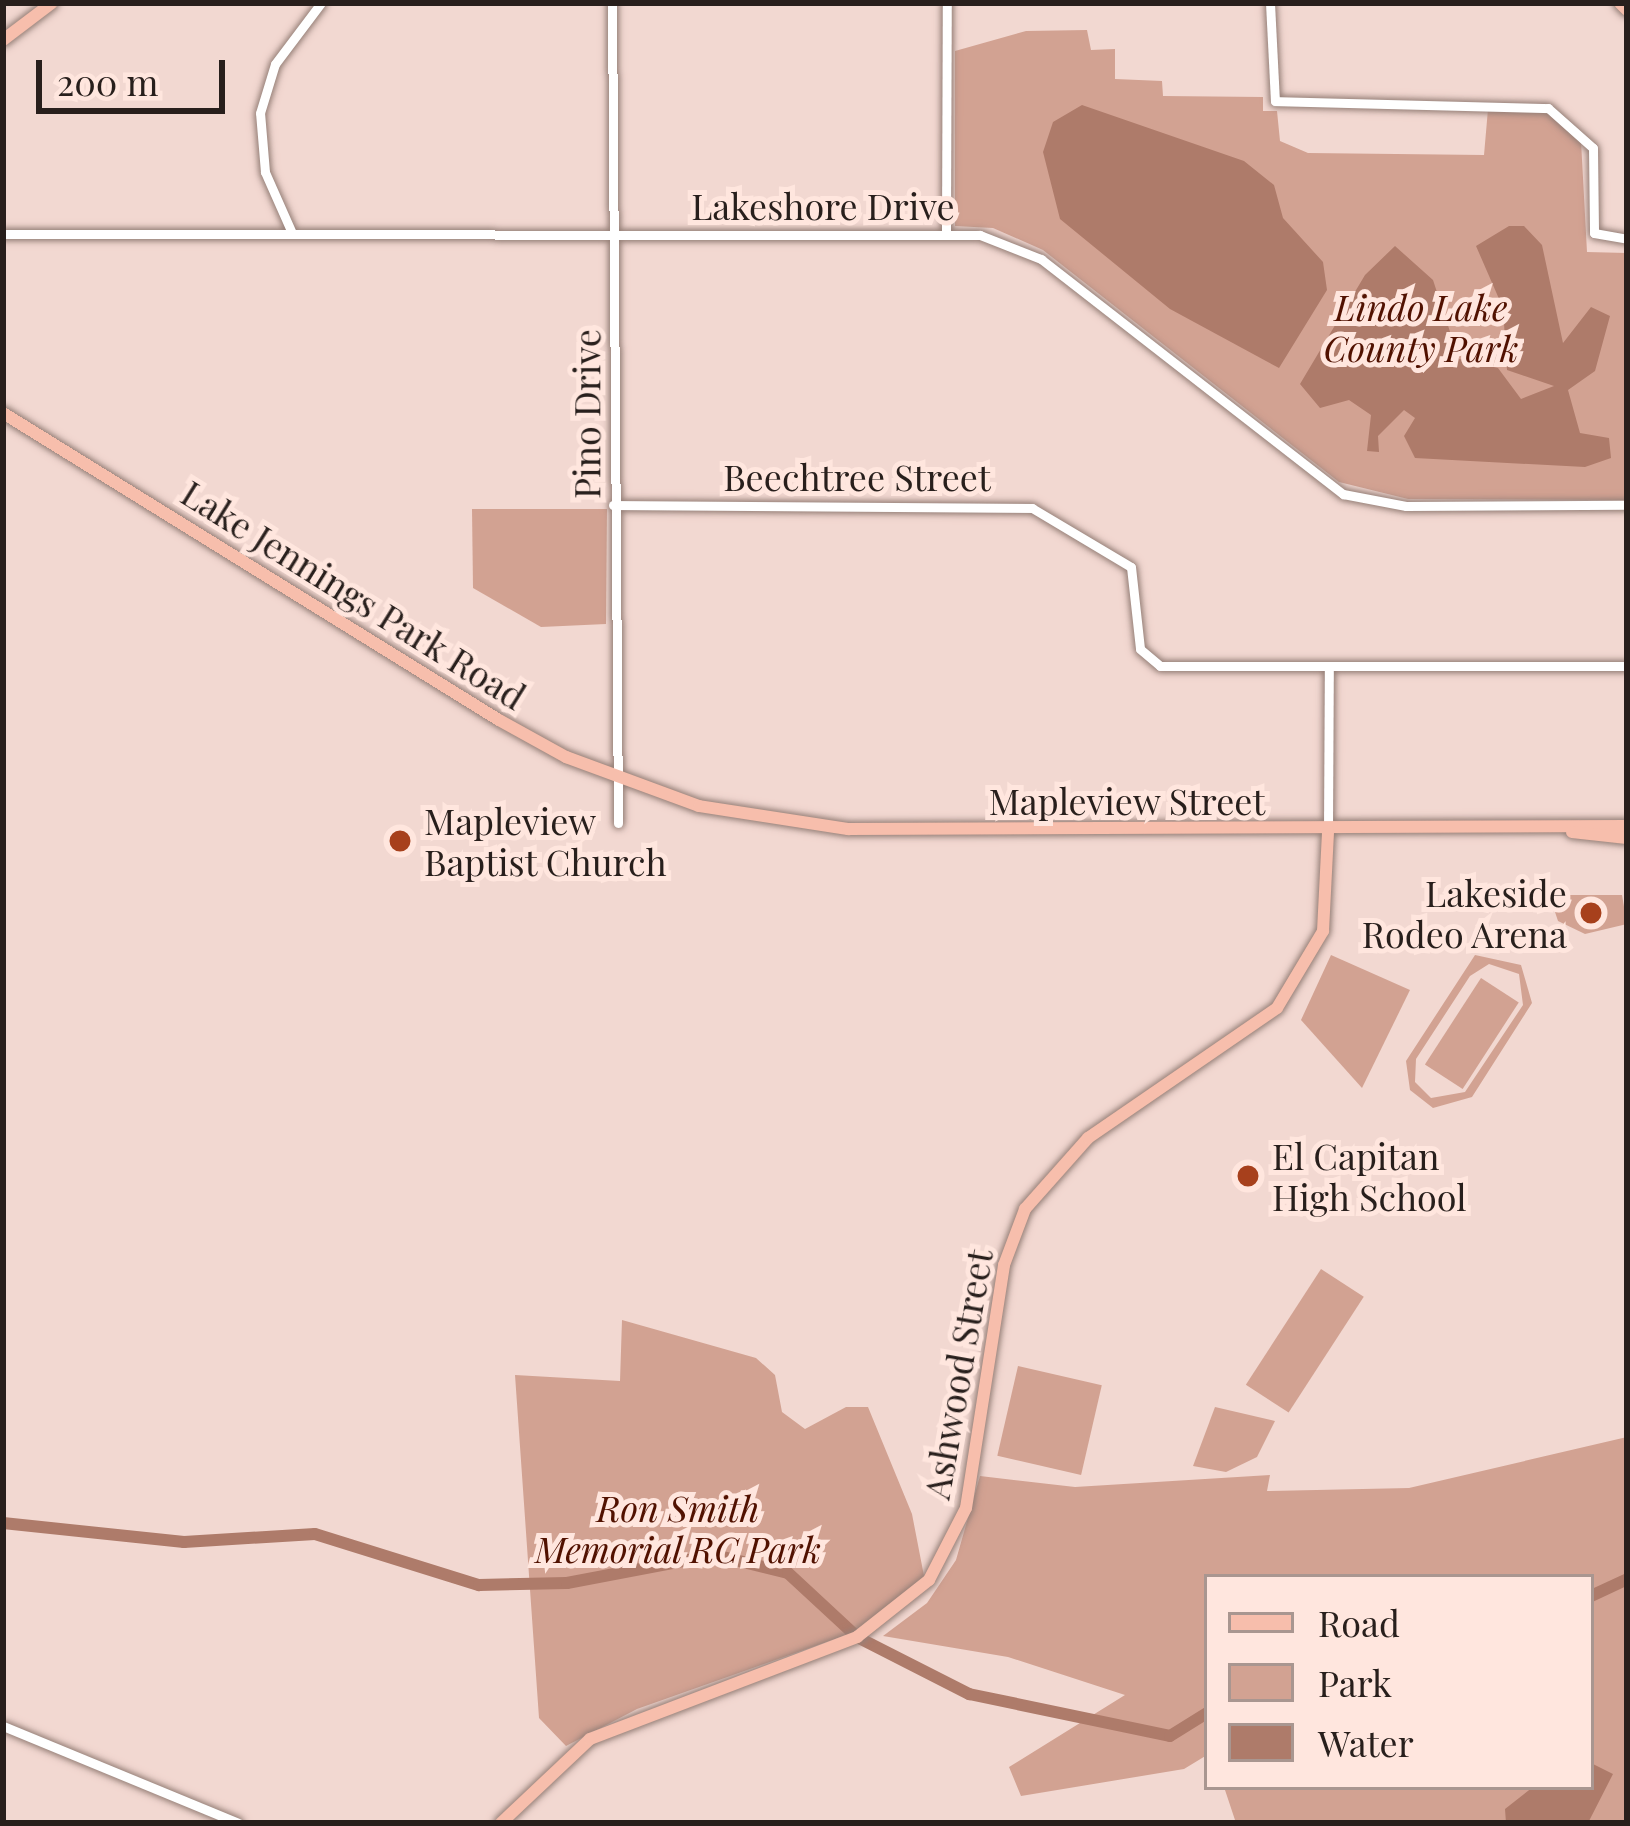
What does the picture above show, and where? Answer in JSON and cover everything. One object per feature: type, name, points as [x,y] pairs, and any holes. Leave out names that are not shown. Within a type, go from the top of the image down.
[{"type":"main road","points":[[3,40],[52,3]]},
{"type":"main road","points":[[1620,3],[1627,10]]},
{"type":"main road","name":"Lake Jennings Park Road","points":[[3,413],[499,720],[613,777],[685,802]]},
{"type":"main road","name":"Mapleview Street","points":[[685,802],[848,829],[1571,831],[1627,826]]},
{"type":"main road","name":"Ashwood Street","points":[[501,1823],[590,1739],[866,1632],[929,1580],[966,1508],[1004,1265],[1025,1209],[1088,1138],[1263,1023],[1287,995],[1323,932],[1328,831]]},
{"type":"main road","name":"Mapleview Street","points":[[1571,831],[1627,838]]},
{"type":"street","points":[[292,232],[265,172],[260,112],[275,64],[321,3]]},
{"type":"street","name":"Pino Drive","points":[[612,3],[613,777],[618,823]]},
{"type":"street","points":[[946,233],[947,3]]},
{"type":"street","points":[[1270,3],[1275,101],[1533,105],[1587,138],[1595,163],[1590,226],[1619,239]]},
{"type":"street","name":"Lakeshore Drive","points":[[3,234],[946,233],[1040,259],[1342,494],[1406,506],[1627,505]]},
{"type":"street","name":"Beechtree Street","points":[[613,505],[1032,508],[1131,566],[1146,659],[1329,666]]},
{"type":"street","points":[[1329,666],[1627,666]]},
{"type":"street","name":"Ashwood Street","points":[[1328,831],[1329,666]]},
{"type":"street","points":[[3,1726],[238,1823]]},
{"type":"green space","name":"Lindo Lake County Park","points":[[1087,30],[1091,50],[1115,49],[1115,79],[1162,81],[1163,96],[1263,97],[1263,111],[1277,111],[1280,141],[1308,153],[1484,155],[1488,109],[1544,110],[1581,141],[1587,252],[1627,253],[1627,500],[1408,499],[1339,482],[1043,250],[993,228],[955,226],[955,51],[1026,31]]},
{"type":"green space","points":[[472,509],[607,509],[606,624],[541,627],[473,588]]},
{"type":"green space","name":"Lakeside Rodeo Arena","points":[[1567,895],[1622,895],[1627,924],[1585,934],[1558,921],[1554,909]]},
{"type":"green space","points":[[1331,955],[1410,990],[1362,1088],[1301,1020]]},
{"type":"green space","points":[[1475,955],[1521,965],[1532,1003],[1472,1097],[1433,1108],[1410,1090],[1406,1061]],"holes":[[[1489,964],[1519,974],[1523,1005],[1465,1092],[1431,1098],[1415,1082],[1416,1059],[1470,976]]]},
{"type":"green space","points":[[1481,978],[1519,1003],[1463,1089],[1425,1064]]},
{"type":"green space","points":[[1321,1269],[1364,1297],[1289,1413],[1246,1385]]},
{"type":"green space","name":"Ron Smith Memorial RC Park","points":[[622,1320],[756,1358],[775,1375],[782,1412],[805,1429],[846,1407],[868,1407],[912,1514],[924,1576],[863,1629],[637,1709],[566,1746],[539,1718],[515,1375],[620,1381]]},
{"type":"green space","points":[[1018,1366],[1102,1385],[1081,1475],[997,1456]]},
{"type":"green space","points":[[1215,1407],[1275,1421],[1257,1457],[1226,1472],[1193,1466]]},
{"type":"green space","points":[[1627,1437],[1627,1823],[1236,1823],[1225,1790],[1594,1790],[1594,1574],[1204,1574],[1204,1757],[1184,1769],[1021,1796],[1009,1767],[1125,1695],[1008,1657],[883,1636],[927,1603],[956,1560],[980,1476],[1075,1487],[1270,1475],[1267,1491],[1409,1488]]},
{"type":"water","points":[[1082,105],[1244,161],[1274,185],[1283,218],[1323,262],[1327,290],[1279,368],[1170,309],[1060,219],[1043,152],[1053,122]]},
{"type":"water","points":[[1509,226],[1524,226],[1542,245],[1563,343],[1591,307],[1610,316],[1595,371],[1568,390],[1580,433],[1609,438],[1611,458],[1585,467],[1415,458],[1404,436],[1415,418],[1404,410],[1378,436],[1379,452],[1367,451],[1371,415],[1349,400],[1320,408],[1300,384],[1365,275],[1395,246],[1433,280],[1459,359],[1498,368],[1521,399],[1554,386],[1507,370],[1503,308],[1476,246]]},
{"type":"water","points":[[1594,1764],[1613,1774],[1588,1823],[1506,1823],[1505,1809],[1529,1790],[1594,1790]]},
{"type":"waterway","points":[[3,1523],[184,1542],[315,1534],[479,1585],[567,1583],[715,1555],[788,1573],[857,1637],[969,1694],[1170,1736],[1204,1715]]},
{"type":"waterway","points":[[1594,1595],[1627,1579]]},
{"type":"place","name":"Mapleview Baptist Church","points":[[400,841]]},
{"type":"place","name":"Lakeside Rodeo Arena","points":[[1591,913]]},
{"type":"place","name":"El Capitan High School","points":[[1248,1176]]}]
